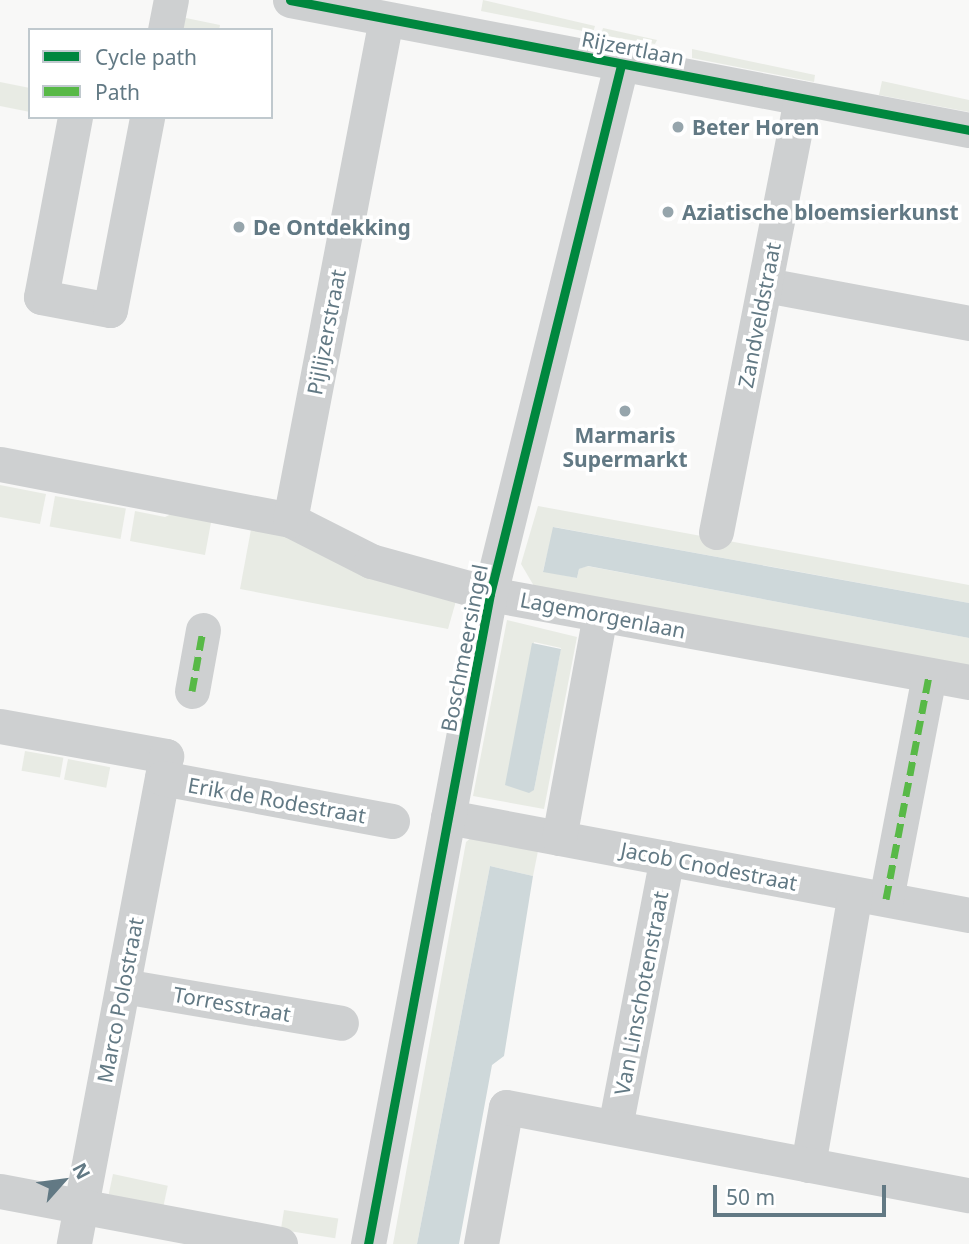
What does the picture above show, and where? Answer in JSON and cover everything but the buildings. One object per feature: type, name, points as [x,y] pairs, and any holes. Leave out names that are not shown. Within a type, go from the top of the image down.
[{"type":"street","points":[[165,28],[171,0]]},
{"type":"street","name":"Rijzertlaan","points":[[290,0],[969,130]]},
{"type":"street","name":"Pijlijzerstraat","points":[[290,520],[386,19]]},
{"type":"street","name":"Boschmeersingel","points":[[368,1244],[490,594],[621,65]]},
{"type":"street","name":"Zandveldstraat","points":[[716,532],[801,98]]},
{"type":"street","points":[[75,119],[41,297],[110,310],[142,119]]},
{"type":"street","points":[[766,285],[969,323]]},
{"type":"street","name":"Lagemorgenlaan","points":[[0,464],[290,520],[371,561],[490,594],[969,682]]},
{"type":"street","points":[[559,838],[600,615]]},
{"type":"street","points":[[192,691],[204,630]]},
{"type":"street","points":[[808,1164],[871,897],[929,675]]},
{"type":"street","name":"Erik de Rodestraat","points":[[0,726],[392,821]]},
{"type":"street","name":"Marco Polostraat","points":[[74,1244],[164,767]]},
{"type":"street","name":"Jacob Cnodestraat","points":[[448,817],[969,915]]},
{"type":"street","name":"Van Linschotenstraat","points":[[615,1128],[667,858]]},
{"type":"street","name":"Torresstraat","points":[[123,986],[341,1023]]},
{"type":"street","points":[[481,1244],[506,1107],[969,1195]]},
{"type":"street","points":[[0,1191],[280,1244]]},
{"type":"shaded area","points":[[483,0],[595,26],[593,33],[481,11]]},
{"type":"shaded area","points":[[181,17],[220,25],[219,28],[179,28]]},
{"type":"shaded area","points":[[603,28],[657,40],[655,44],[601,35]]},
{"type":"shaded area","points":[[692,49],[815,75],[814,82],[692,58]]},
{"type":"shaded area","points":[[882,81],[969,100],[969,112],[879,95]]},
{"type":"shaded area","points":[[0,82],[28,88],[28,112],[0,106]]},
{"type":"shaded area","points":[[0,485],[46,494],[40,524],[0,517]]},
{"type":"shaded area","points":[[55,496],[126,509],[121,539],[50,527]]},
{"type":"shaded area","points":[[538,506],[969,585],[969,603],[554,527],[543,571],[577,578],[579,569],[587,566],[969,638],[969,670],[534,586],[521,564]]},
{"type":"shaded area","points":[[135,511],[165,517],[176,512],[212,517],[205,555],[130,541]]},
{"type":"shaded area","points":[[252,524],[458,594],[448,629],[240,589]]},
{"type":"shaded area","points":[[553,527],[969,603],[969,638],[588,566],[579,569],[577,578],[543,572]]},
{"type":"shaded area","points":[[507,620],[577,637],[544,809],[473,796]],"holes":[[[534,642],[561,648],[534,790]]]},
{"type":"shaded area","points":[[532,643],[561,649],[534,790],[529,793],[505,785]]},
{"type":"shaded area","points":[[25,751],[63,758],[60,777],[22,771]]},
{"type":"shaded area","points":[[68,759],[110,767],[106,788],[64,780]]},
{"type":"shaded area","points":[[473,836],[538,851],[533,876],[490,866],[417,1244],[393,1244],[466,842]]},
{"type":"shaded area","points":[[490,866],[533,876],[504,1056],[492,1065],[459,1244],[417,1244]]},
{"type":"shaded area","points":[[113,1174],[168,1186],[163,1206],[109,1195]]},
{"type":"shaded area","points":[[284,1210],[338,1219],[335,1238],[281,1230]]},
{"type":"marked path","points":[[192,691],[203,630]]},
{"type":"marked path","points":[[886,899],[929,675]]},
{"type":"cycle path","points":[[290,0],[969,130]]},
{"type":"cycle path","points":[[368,1244],[490,594],[621,65]]},
{"type":"place","name":"Beter Horen","points":[[678,127]]},
{"type":"place","name":"Aziatische bloemsierkunst","points":[[668,212]]},
{"type":"place","name":"De Ontdekking","points":[[239,227]]},
{"type":"place","name":"Marmaris Supermarkt","points":[[625,411]]}]
